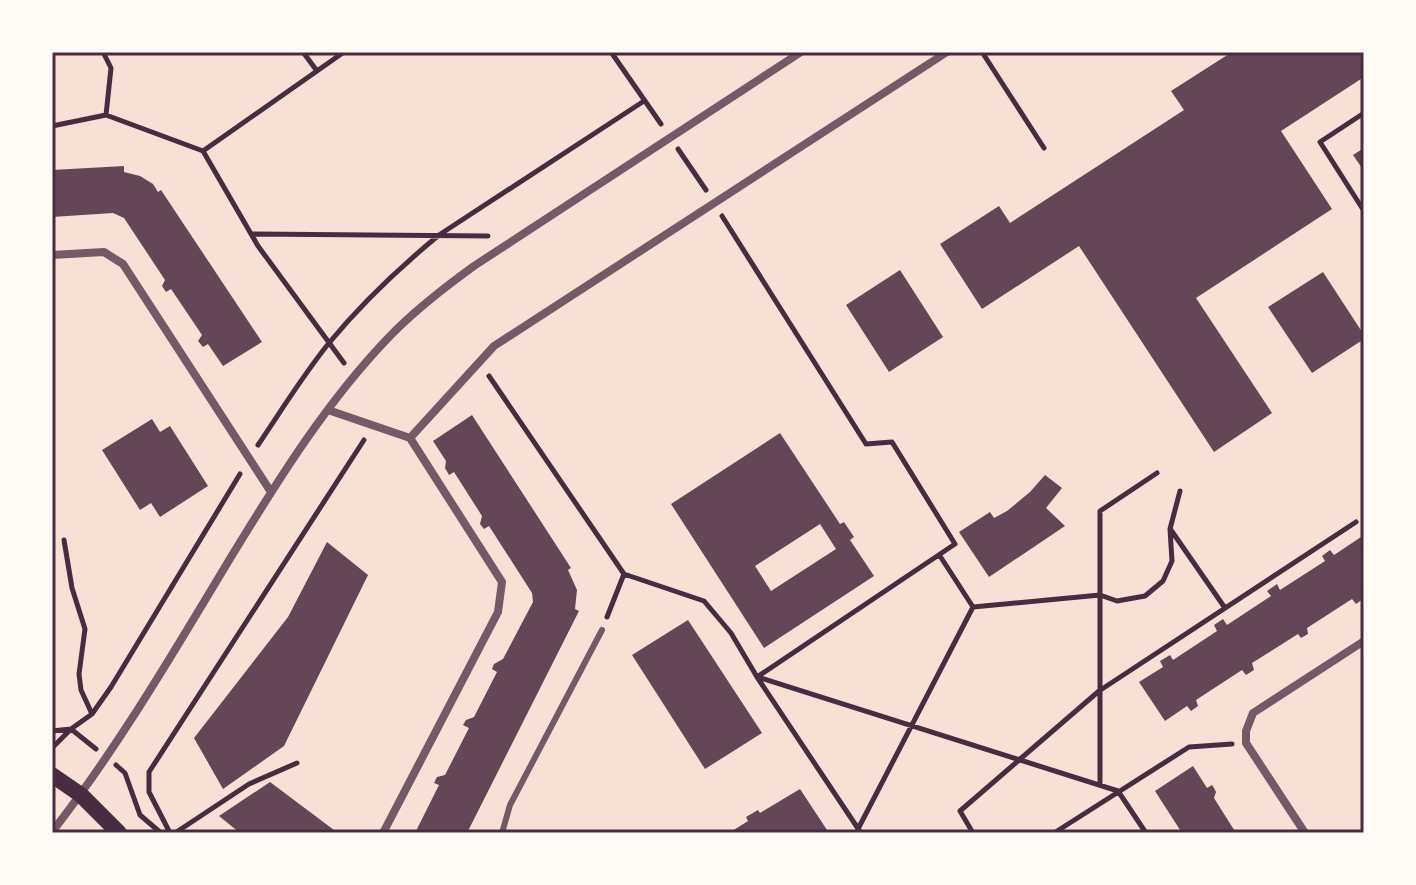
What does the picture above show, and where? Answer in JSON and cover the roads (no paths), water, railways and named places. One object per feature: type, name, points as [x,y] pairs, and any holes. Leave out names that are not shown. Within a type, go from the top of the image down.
[{"type":"main road","points":[[52,775],[81,795],[119,833]]},
{"type":"street","points":[[52,832],[81,795],[172,654],[271,492],[328,410],[390,336],[432,297],[517,237],[801,52]]},
{"type":"street","points":[[410,438],[494,346],[947,52]]},
{"type":"street","points":[[52,255],[104,252],[123,264],[271,492]]},
{"type":"street","points":[[328,410],[410,438],[502,582],[498,612],[383,833]]},
{"type":"street","points":[[1305,833],[1246,743],[1246,731],[1253,713],[1364,641]]},
{"type":"lane","points":[[502,833],[510,805],[602,630]]}]
